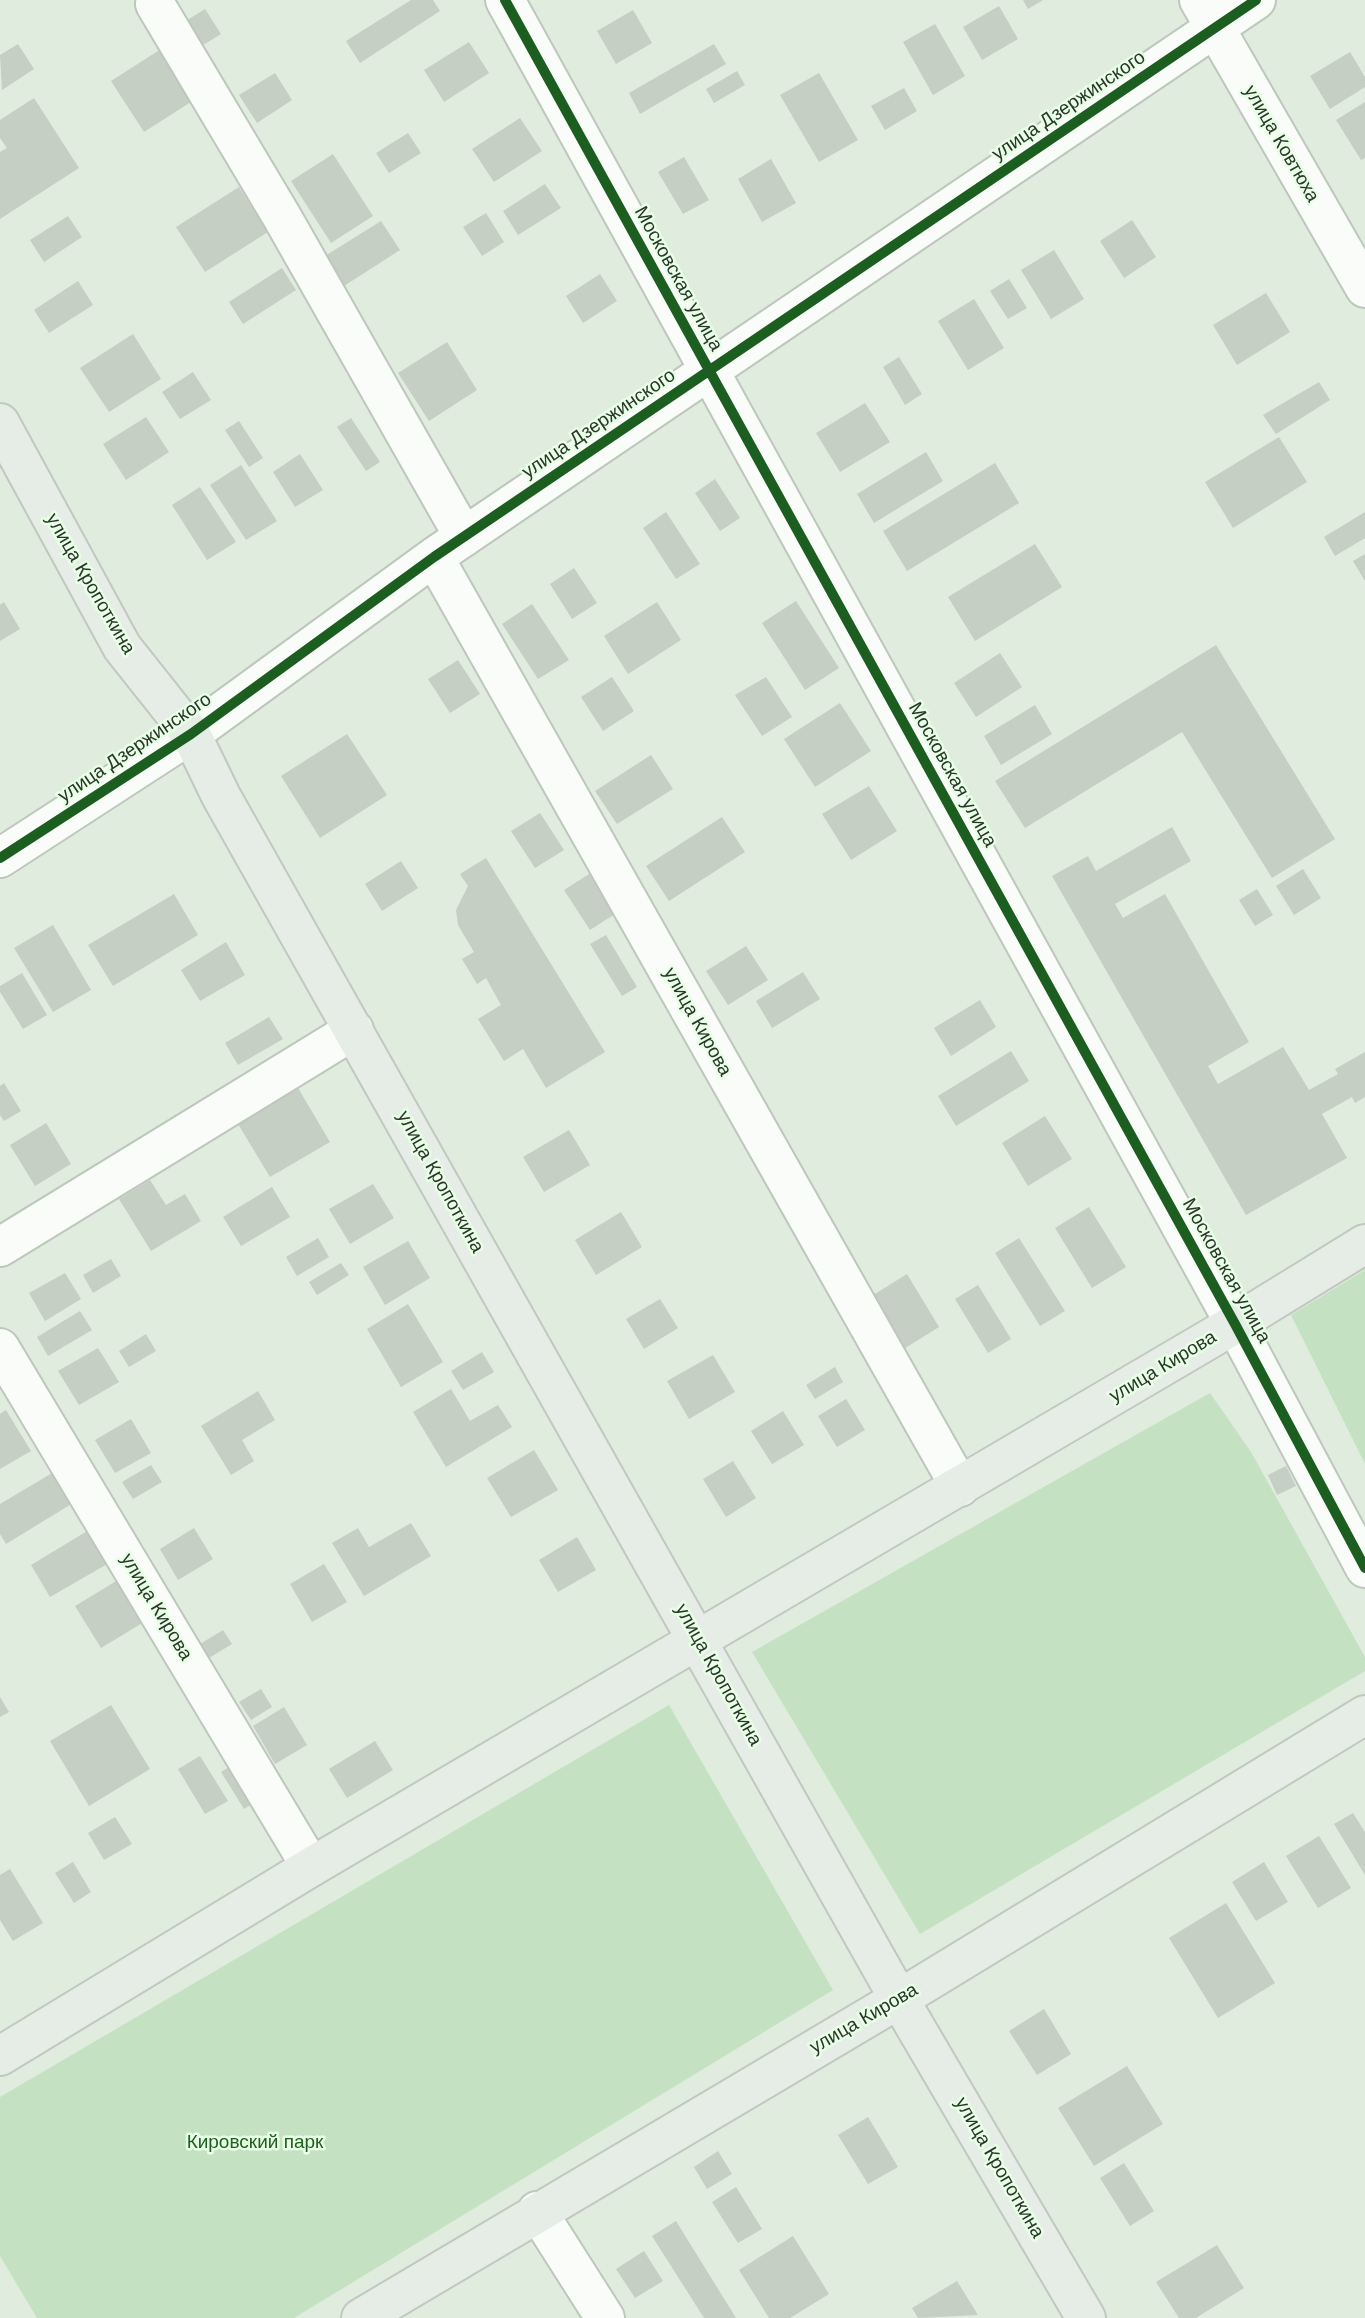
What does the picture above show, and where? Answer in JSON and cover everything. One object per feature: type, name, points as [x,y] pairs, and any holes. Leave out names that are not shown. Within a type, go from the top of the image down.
[{"type":"main road","name":"улица Кропоткина","points":[[0,423],[122,647],[191,734],[221,796],[899,1999],[1086,2318]]},
{"type":"main road","name":"улица Кирова","points":[[0,2056],[312,1867],[960,1487],[1365,1244]]},
{"type":"main road","name":"улица Кирова","points":[[361,2318],[537,2211],[899,1999],[1365,1715]]},
{"type":"street","name":"Московская улица","points":[[505,0],[1235,1324],[1365,1568]]},
{"type":"street","name":"улица Дзержинского","points":[[0,858],[191,734],[449,547],[708,371],[1206,14],[1256,0]]},
{"type":"street","points":[[155,4],[282,217],[449,547]]},
{"type":"street","name":"улица Ковтюха","points":[[1206,14],[1365,288]]},
{"type":"street","name":"улица Кирова","points":[[449,547],[960,1487]]},
{"type":"street","points":[[0,1247],[354,1030]]},
{"type":"street","name":"улица Кирова","points":[[0,1348],[312,1867]]},
{"type":"street","points":[[537,2211],[605,2318]]},
{"type":"green space","points":[[1365,1270],[1365,1464],[1291,1315]]},
{"type":"green space","points":[[1210,1393],[1251,1452],[1365,1657],[1365,1671],[920,1934],[752,1652]]},
{"type":"green space","name":"Кировский парк","points":[[669,1705],[833,1990],[294,2318],[37,2318],[0,2256],[0,2097]]},
{"type":"building","points":[[411,0],[433,0],[440,11],[360,63],[346,41]]},
{"type":"building","points":[[1023,0],[1043,0],[1028,9]]},
{"type":"building","points":[[999,6],[1018,39],[982,60],[963,27]]},
{"type":"building","points":[[205,9],[221,34],[200,47],[184,22]]},
{"type":"building","points":[[633,10],[652,43],[616,64],[597,31]]},
{"type":"building","points":[[935,24],[965,76],[933,95],[903,42]]},
{"type":"building","points":[[469,42],[489,73],[444,102],[424,70]]},
{"type":"building","points":[[18,44],[34,69],[2,90],[0,55]]},
{"type":"building","points":[[714,44],[726,64],[640,114],[629,93]]},
{"type":"building","points":[[161,49],[194,100],[144,132],[111,81]]},
{"type":"building","points":[[1350,52],[1365,77],[1365,87],[1330,109],[1310,76]]},
{"type":"building","points":[[737,71],[745,85],[714,103],[706,89]]},
{"type":"building","points":[[275,73],[292,100],[257,123],[239,95]]},
{"type":"building","points":[[819,73],[858,140],[819,162],[780,95]]},
{"type":"building","points":[[904,88],[917,111],[885,130],[871,106]]},
{"type":"building","points":[[34,98],[79,168],[0,219],[0,152],[7,148],[0,138],[0,120]]},
{"type":"building","points":[[1365,102],[1365,158],[1361,160],[1336,120]]},
{"type":"building","points":[[520,118],[542,151],[494,182],[472,149]]},
{"type":"building","points":[[408,133],[421,153],[389,173],[376,153]]},
{"type":"building","points":[[333,154],[373,216],[331,243],[291,181]]},
{"type":"building","points":[[684,157],[709,200],[683,214],[658,172]]},
{"type":"building","points":[[771,159],[796,203],[762,222],[738,179]]},
{"type":"building","points":[[545,184],[561,208],[518,235],[503,211]]},
{"type":"building","points":[[239,187],[268,232],[205,272],[176,227]]},
{"type":"building","points":[[486,213],[504,242],[482,256],[463,227]]},
{"type":"building","points":[[68,216],[82,237],[44,262],[30,240]]},
{"type":"building","points":[[1132,220],[1156,257],[1124,278],[1100,241]]},
{"type":"building","points":[[381,221],[400,250],[344,286],[325,256]]},
{"type":"building","points":[[1054,250],[1084,299],[1051,319],[1021,270]]},
{"type":"building","points":[[282,268],[296,290],[243,324],[229,302]]},
{"type":"building","points":[[600,274],[617,301],[583,323],[566,296]]},
{"type":"building","points":[[1009,279],[1027,308],[1008,319],[990,291]]},
{"type":"building","points":[[78,281],[93,305],[49,333],[34,310]]},
{"type":"building","points":[[1266,293],[1290,332],[1237,365],[1213,325]]},
{"type":"building","points":[[974,299],[1004,348],[968,370],[938,321]]},
{"type":"building","points":[[133,334],[161,379],[109,412],[80,368]]},
{"type":"building","points":[[447,342],[477,390],[429,421],[398,373]]},
{"type":"building","points":[[899,357],[922,394],[905,405],[883,367]]},
{"type":"building","points":[[193,372],[211,400],[180,419],[162,392]]},
{"type":"building","points":[[1319,382],[1330,400],[1276,434],[1263,415]]},
{"type":"building","points":[[865,403],[890,442],[840,472],[816,433]]},
{"type":"building","points":[[146,417],[169,452],[126,480],[103,444]]},
{"type":"building","points":[[351,418],[380,462],[366,471],[337,427]]},
{"type":"building","points":[[239,421],[263,458],[249,467],[225,430]]},
{"type":"building","points":[[1279,437],[1307,482],[1233,528],[1205,482]]},
{"type":"building","points":[[926,452],[943,481],[874,523],[857,494]]},
{"type":"building","points":[[300,454],[323,490],[295,507],[273,472]]},
{"type":"building","points":[[995,463],[1019,503],[907,571],[883,531]]},
{"type":"building","points":[[241,465],[277,521],[246,540],[210,485]]},
{"type":"building","points":[[715,479],[740,518],[720,531],[695,493]]},
{"type":"building","points":[[200,487],[236,542],[207,560],[172,505]]},
{"type":"building","points":[[666,512],[700,564],[676,579],[643,528]]},
{"type":"building","points":[[1365,512],[1365,538],[1335,556],[1324,537]]},
{"type":"building","points":[[1035,544],[1062,587],[975,641],[948,597]]},
{"type":"building","points":[[1365,554],[1365,581],[1353,561]]},
{"type":"building","points":[[574,568],[597,603],[572,619],[550,584]]},
{"type":"building","points":[[796,601],[839,668],[805,690],[762,623]]},
{"type":"building","points":[[4,602],[20,629],[0,641],[0,605]]},
{"type":"building","points":[[657,602],[681,640],[628,674],[604,636]]},
{"type":"building","points":[[532,604],[569,660],[538,679],[502,624]]},
{"type":"building","points":[[1216,645],[1335,839],[1272,878],[1182,732],[1025,828],[995,781]]},
{"type":"building","points":[[1000,653],[1022,687],[976,717],[954,683]]},
{"type":"building","points":[[458,660],[480,694],[450,713],[428,679]]},
{"type":"building","points":[[612,677],[634,711],[603,731],[581,697]]},
{"type":"building","points":[[766,677],[792,717],[762,736],[735,695]]},
{"type":"building","points":[[840,703],[871,751],[815,787],[784,739]]},
{"type":"building","points":[[1035,705],[1052,734],[1001,765],[984,736]]},
{"type":"building","points":[[347,734],[387,795],[320,838],[281,776]]},
{"type":"building","points":[[651,755],[673,789],[617,824],[595,791]]},
{"type":"building","points":[[869,786],[897,831],[851,860],[822,814]]},
{"type":"building","points":[[540,813],[564,850],[535,868],[511,831]]},
{"type":"building","points":[[722,817],[745,852],[669,901],[646,866]]},
{"type":"building","points":[[1172,827],[1191,861],[1115,904],[1123,918],[1165,894],[1249,1042],[1208,1066],[1218,1084],[1283,1047],[1309,1090],[1338,1074],[1335,1069],[1365,1052],[1365,1097],[1355,1103],[1352,1097],[1322,1114],[1347,1158],[1246,1215],[1052,876],[1088,856],[1096,871]]},
{"type":"building","points":[[486,858],[605,1052],[546,1088],[523,1049],[504,1061],[478,1019],[501,1005],[486,978],[477,984],[462,959],[474,952],[458,925],[456,910],[468,886],[460,874]]},
{"type":"building","points":[[401,861],[418,888],[382,911],[365,884]]},
{"type":"building","points":[[1303,869],[1321,898],[1294,915],[1276,886]]},
{"type":"building","points":[[589,874],[615,914],[590,930],[564,890]]},
{"type":"building","points":[[1257,889],[1273,915],[1255,926],[1239,900]]},
{"type":"building","points":[[174,894],[198,935],[113,986],[88,945]]},
{"type":"building","points":[[53,925],[91,990],[53,1012],[14,948]]},
{"type":"building","points":[[606,935],[637,987],[622,996],[590,944]]},
{"type":"building","points":[[226,942],[245,975],[200,1001],[181,970]]},
{"type":"building","points":[[746,946],[768,980],[728,1005],[706,971]]},
{"type":"building","points":[[803,972],[820,999],[772,1028],[756,1001]]},
{"type":"building","points":[[22,973],[47,1015],[23,1029],[0,992],[0,986]]},
{"type":"building","points":[[980,1000],[996,1027],[951,1056],[934,1028]]},
{"type":"building","points":[[269,1017],[283,1039],[238,1065],[225,1043]]},
{"type":"building","points":[[1011,1051],[1029,1081],[956,1126],[938,1096]]},
{"type":"building","points":[[4,1083],[21,1111],[4,1121],[0,1115],[0,1086]]},
{"type":"building","points":[[298,1088],[330,1142],[270,1177],[238,1124]]},
{"type":"building","points":[[1045,1116],[1072,1159],[1028,1186],[1002,1143]]},
{"type":"building","points":[[46,1123],[71,1164],[35,1186],[10,1145]]},
{"type":"building","points":[[569,1130],[590,1165],[544,1192],[523,1157]]},
{"type":"building","points":[[150,1180],[166,1205],[185,1194],[201,1221],[151,1251],[119,1199]]},
{"type":"building","points":[[373,1184],[394,1218],[350,1244],[329,1209]]},
{"type":"building","points":[[272,1187],[290,1217],[241,1246],[223,1217]]},
{"type":"building","points":[[1089,1207],[1126,1267],[1092,1288],[1055,1228]]},
{"type":"building","points":[[621,1212],[642,1247],[596,1275],[575,1240]]},
{"type":"building","points":[[318,1238],[329,1257],[297,1276],[286,1257]]},
{"type":"building","points":[[1019,1238],[1065,1311],[1040,1326],[995,1253]]},
{"type":"building","points":[[408,1241],[430,1278],[385,1305],[363,1267]]},
{"type":"building","points":[[111,1259],[121,1276],[93,1293],[83,1275]]},
{"type":"building","points":[[341,1263],[349,1275],[317,1295],[309,1282]]},
{"type":"building","points":[[65,1273],[81,1299],[45,1321],[29,1293]]},
{"type":"building","points":[[907,1274],[939,1327],[894,1355],[862,1302]]},
{"type":"building","points":[[978,1285],[1011,1339],[988,1353],[955,1299]]},
{"type":"building","points":[[660,1299],[678,1328],[644,1349],[626,1319]]},
{"type":"building","points":[[408,1304],[443,1362],[401,1387],[367,1329]]},
{"type":"building","points":[[80,1311],[92,1330],[48,1356],[37,1337]]},
{"type":"building","points":[[146,1334],[156,1351],[129,1367],[119,1351]]},
{"type":"building","points":[[98,1348],[119,1382],[79,1405],[58,1371]]},
{"type":"building","points":[[482,1352],[494,1372],[463,1390],[451,1371]]},
{"type":"building","points":[[713,1355],[735,1392],[689,1419],[667,1381]]},
{"type":"building","points":[[835,1367],[843,1382],[815,1399],[806,1385]]},
{"type":"building","points":[[451,1389],[470,1421],[498,1405],[512,1427],[446,1467],[413,1412]]},
{"type":"building","points":[[258,1391],[275,1420],[242,1440],[254,1461],[231,1475],[201,1426]]},
{"type":"building","points":[[846,1399],[865,1430],[837,1447],[818,1416]]},
{"type":"building","points":[[6,1410],[31,1451],[0,1469],[0,1414]]},
{"type":"building","points":[[783,1411],[804,1445],[772,1464],[751,1431]]},
{"type":"building","points":[[131,1419],[151,1453],[115,1473],[95,1440]]},
{"type":"building","points":[[534,1450],[558,1490],[511,1517],[487,1478]]},
{"type":"building","points":[[733,1461],[756,1498],[726,1517],[703,1479]]},
{"type":"building","points":[[151,1465],[162,1482],[133,1499],[122,1482]]},
{"type":"building","points":[[1286,1466],[1296,1486],[1277,1495],[1268,1475]]},
{"type":"building","points":[[54,1472],[73,1503],[6,1544],[0,1534],[0,1504]]},
{"type":"building","points":[[411,1523],[431,1556],[364,1596],[332,1543],[358,1528],[369,1547]]},
{"type":"building","points":[[194,1528],[213,1559],[178,1580],[160,1549]]},
{"type":"building","points":[[89,1530],[109,1563],[50,1597],[31,1565]]},
{"type":"building","points":[[577,1537],[596,1570],[558,1592],[539,1560]]},
{"type":"building","points":[[324,1564],[347,1602],[312,1622],[290,1584]]},
{"type":"building","points":[[118,1580],[144,1622],[101,1648],[75,1606]]},
{"type":"building","points":[[223,1630],[232,1644],[209,1658],[200,1644]]},
{"type":"building","points":[[261,1689],[272,1707],[251,1720],[239,1702]]},
{"type":"building","points":[[0,1697],[9,1712],[0,1717]]},
{"type":"building","points":[[111,1705],[150,1769],[89,1806],[50,1741]]},
{"type":"building","points":[[284,1707],[307,1745],[275,1764],[253,1726]]},
{"type":"building","points":[[375,1741],[393,1770],[347,1798],[329,1769]]},
{"type":"building","points":[[200,1756],[228,1801],[205,1814],[178,1769]]},
{"type":"building","points":[[237,1762],[259,1800],[244,1809],[221,1772]]},
{"type":"building","points":[[1353,1813],[1365,1832],[1365,1875],[1334,1824]]},
{"type":"building","points":[[115,1817],[132,1844],[104,1860],[88,1833]]},
{"type":"building","points":[[1319,1836],[1351,1888],[1318,1908],[1286,1856]]},
{"type":"building","points":[[73,1862],[91,1892],[74,1903],[55,1873]]},
{"type":"building","points":[[1264,1862],[1288,1902],[1256,1921],[1232,1882]]},
{"type":"building","points":[[10,1869],[43,1923],[13,1941],[0,1920],[0,1875]]},
{"type":"building","points":[[1226,1903],[1275,1983],[1218,2018],[1169,1938]]},
{"type":"building","points":[[1044,2009],[1071,2054],[1037,2075],[1009,2031]]},
{"type":"building","points":[[1127,2066],[1163,2124],[1094,2166],[1058,2108]]},
{"type":"building","points":[[868,2117],[898,2167],[868,2184],[838,2135]]},
{"type":"building","points":[[718,2151],[732,2174],[707,2189],[694,2167]]},
{"type":"building","points":[[1124,2163],[1154,2211],[1130,2226],[1100,2178]]},
{"type":"building","points":[[736,2187],[762,2229],[738,2243],[712,2202]]},
{"type":"building","points":[[676,2221],[736,2318],[704,2318],[652,2236]]},
{"type":"building","points":[[793,2236],[829,2294],[790,2318],[769,2318],[739,2270]]},
{"type":"building","points":[[1217,2245],[1244,2288],[1196,2318],[1179,2318],[1156,2282]]},
{"type":"building","points":[[644,2251],[663,2281],[635,2298],[616,2269]]},
{"type":"building","points":[[957,2281],[978,2315],[918,2318],[912,2308]]},
{"type":"cycle path","points":[[505,0],[1235,1324],[1365,1568]]},
{"type":"cycle path","points":[[0,858],[191,734],[434,557],[1256,0]]}]
